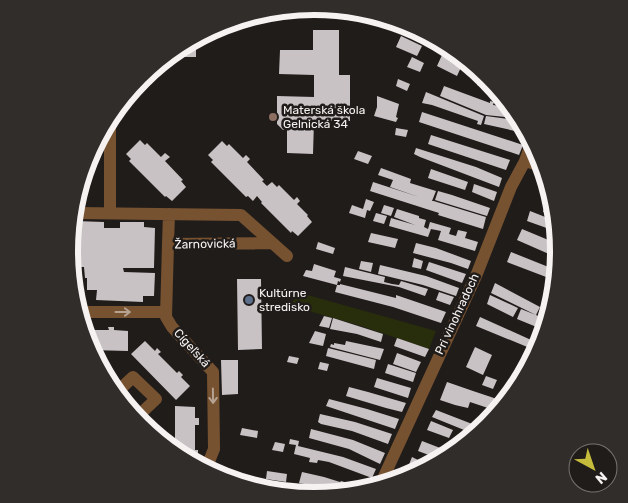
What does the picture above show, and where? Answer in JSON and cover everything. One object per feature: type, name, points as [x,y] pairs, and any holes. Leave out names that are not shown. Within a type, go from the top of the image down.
[{"type":"street","points":[[110,131],[110,212]]},
{"type":"street","name":"Pri vinohradoch","points":[[384,477],[476,276],[511,187],[528,152]]},
{"type":"street","points":[[525,161],[533,163]]},
{"type":"street","points":[[81,212],[241,215],[287,256]]},
{"type":"street","name":"Žarnovická","points":[[169,214],[168,244],[272,243]]},
{"type":"street","points":[[86,312],[165,312],[168,244]]},
{"type":"street","name":"Cígeľská","points":[[165,312],[166,319],[172,327],[213,372],[214,449],[208,463]]},
{"type":"street","points":[[121,388],[132,377],[156,399],[141,413]]},
{"type":"green space","points":[[297,292],[436,331],[429,349],[358,325],[291,306]]},
{"type":"building","points":[[313,30],[339,30],[339,75],[350,75],[350,121],[314,121],[313,154],[287,153],[287,130],[283,130],[277,124],[277,96],[314,97],[314,75],[279,74],[280,50],[313,50]]},
{"type":"building","points":[[401,36],[422,46],[417,56],[396,47]]},
{"type":"building","points":[[196,47],[196,57],[180,57]]},
{"type":"building","points":[[442,55],[461,67],[457,76],[437,66]]},
{"type":"building","points":[[412,57],[424,63],[420,72],[407,67]]},
{"type":"building","points":[[398,79],[410,84],[407,91],[396,86]]},
{"type":"building","points":[[444,86],[490,103],[490,101],[494,102],[493,105],[500,106],[509,117],[486,115],[440,96]]},
{"type":"building","points":[[426,92],[484,116],[481,125],[477,124],[478,121],[422,103]]},
{"type":"building","points":[[377,96],[399,104],[396,122],[374,116],[377,107]]},
{"type":"building","points":[[422,112],[523,145],[519,155],[419,122]]},
{"type":"building","points":[[486,116],[510,119],[518,132],[484,124]]},
{"type":"building","points":[[396,128],[408,130],[406,137],[395,135]]},
{"type":"building","points":[[431,135],[510,160],[506,170],[428,144]]},
{"type":"building","points":[[140,140],[145,145],[147,143],[161,157],[165,153],[170,157],[165,161],[183,180],[181,181],[186,187],[172,201],[165,197],[129,161],[131,159],[126,154]]},
{"type":"building","points":[[222,141],[227,146],[229,144],[243,158],[246,155],[250,159],[247,162],[264,180],[262,181],[267,186],[272,182],[277,187],[279,185],[294,200],[297,197],[300,201],[297,204],[312,222],[298,236],[292,231],[291,233],[261,203],[257,196],[253,201],[248,196],[246,197],[211,162],[213,160],[208,155]]},
{"type":"building","points":[[416,148],[476,167],[502,178],[499,187],[420,157],[414,154]]},
{"type":"building","points":[[358,151],[372,156],[368,164],[354,159]]},
{"type":"building","points":[[381,168],[411,179],[410,183],[436,191],[432,201],[486,217],[483,229],[370,191],[373,182],[419,197],[390,187],[393,180],[378,175]]},
{"type":"building","points":[[431,169],[468,182],[465,190],[428,178]]},
{"type":"building","points":[[474,184],[497,192],[494,201],[472,192]]},
{"type":"building","points":[[438,191],[490,208],[487,216],[435,200]]},
{"type":"building","points":[[366,199],[374,202],[370,211],[367,210],[365,218],[349,213],[352,205],[363,209]]},
{"type":"building","points":[[546,204],[547,213],[543,212]]},
{"type":"building","points":[[384,205],[394,208],[391,216],[381,213]]},
{"type":"building","points":[[397,209],[426,220],[424,227],[428,229],[430,222],[451,228],[449,234],[456,236],[458,230],[467,232],[465,238],[478,242],[475,251],[438,240],[441,231],[431,229],[428,237],[389,226],[391,218],[415,225],[394,217]]},
{"type":"building","points":[[530,211],[548,218],[549,229],[527,221]]},
{"type":"building","points":[[376,213],[387,216],[384,224],[373,221]]},
{"type":"building","points":[[80,221],[104,222],[104,228],[120,228],[120,222],[144,222],[144,227],[155,228],[154,268],[123,268],[124,272],[155,273],[154,296],[143,296],[143,302],[96,300],[97,290],[87,290],[87,278],[85,278],[84,267],[78,267]]},
{"type":"building","points":[[522,229],[550,241],[550,254],[517,240]]},
{"type":"building","points":[[371,233],[398,239],[395,248],[368,242]]},
{"type":"building","points":[[318,242],[335,248],[333,254],[316,249]]},
{"type":"building","points":[[416,243],[471,261],[468,269],[413,253]]},
{"type":"building","points":[[511,252],[550,268],[549,278],[507,262]]},
{"type":"building","points":[[414,258],[423,261],[421,269],[412,267]]},
{"type":"building","points":[[361,261],[373,263],[371,272],[359,269]]},
{"type":"building","points":[[429,262],[466,274],[462,283],[426,270]]},
{"type":"building","points":[[314,264],[336,271],[334,277],[341,279],[340,282],[338,281],[337,285],[303,276],[306,270],[312,271]]},
{"type":"building","points":[[380,265],[426,276],[459,288],[456,296],[423,285],[378,274]]},
{"type":"building","points":[[345,267],[385,277],[384,282],[399,285],[401,281],[428,289],[425,296],[399,287],[343,276]]},
{"type":"building","name":"Kultúrne stredisko","points":[[237,279],[261,279],[262,349],[238,350]]},
{"type":"building","points":[[495,283],[540,307],[536,315],[491,293]]},
{"type":"building","points":[[340,284],[396,298],[396,295],[446,312],[441,323],[393,307],[335,292],[337,285]]},
{"type":"building","points":[[439,292],[454,297],[450,305],[436,300]]},
{"type":"building","points":[[490,295],[518,308],[513,317],[487,304]]},
{"type":"building","points":[[541,307],[543,308],[541,316],[538,315]]},
{"type":"building","points":[[521,309],[541,317],[538,328],[517,319]]},
{"type":"building","points":[[324,316],[332,318],[329,328],[319,326]]},
{"type":"building","points":[[480,317],[533,341],[529,348],[476,326]]},
{"type":"building","points":[[333,318],[383,334],[381,342],[357,334],[330,329]]},
{"type":"building","points":[[108,327],[114,327],[114,330],[128,331],[128,351],[100,350],[91,330],[109,330]]},
{"type":"building","points":[[315,331],[326,334],[323,346],[309,343]]},
{"type":"building","points":[[397,338],[429,349],[425,357],[394,346]]},
{"type":"building","points":[[145,341],[155,351],[157,348],[161,352],[158,354],[177,373],[179,371],[183,375],[181,377],[190,386],[176,400],[131,354]]},
{"type":"building","points":[[346,341],[384,349],[380,360],[330,347],[334,343],[345,345]]},
{"type":"building","points":[[475,347],[492,355],[483,375],[466,367]]},
{"type":"building","points":[[328,348],[376,360],[374,369],[326,356]]},
{"type":"building","points":[[397,353],[421,362],[416,372],[393,364]]},
{"type":"building","points":[[289,356],[299,358],[297,364],[287,362]]},
{"type":"building","points":[[221,360],[238,360],[238,394],[222,395]]},
{"type":"building","points":[[320,362],[329,364],[327,371],[318,369]]},
{"type":"building","points":[[388,364],[416,373],[413,382],[385,373]]},
{"type":"building","points":[[486,376],[497,380],[493,389],[482,385]]},
{"type":"building","points":[[377,378],[411,388],[408,398],[374,387]]},
{"type":"building","points":[[447,382],[498,399],[490,409],[470,402],[468,408],[440,400]]},
{"type":"building","points":[[349,387],[406,403],[402,412],[386,408],[346,396]]},
{"type":"building","points":[[329,399],[399,419],[395,429],[326,406]]},
{"type":"building","points":[[175,406],[195,407],[195,418],[199,418],[199,425],[195,425],[195,450],[198,450],[198,456],[175,442]]},
{"type":"building","points":[[436,410],[475,425],[467,431],[432,417]]},
{"type":"building","points":[[320,414],[355,422],[392,434],[388,444],[352,431],[321,424],[318,422]]},
{"type":"building","points":[[431,421],[453,430],[449,438],[427,430]]},
{"type":"building","points":[[242,428],[258,431],[257,438],[240,435]]},
{"type":"building","points":[[311,429],[353,440],[385,453],[380,464],[349,449],[309,438]]},
{"type":"building","points":[[290,439],[299,441],[298,446],[343,457],[376,469],[372,478],[329,462],[318,460],[317,463],[309,462],[310,458],[294,454],[296,445],[289,444]]},
{"type":"building","points":[[422,441],[443,449],[432,456],[418,451]]},
{"type":"building","points":[[275,442],[285,444],[283,452],[272,450]]},
{"type":"building","points":[[412,457],[422,462],[410,468],[408,467]]},
{"type":"building","points":[[267,471],[287,474],[286,482],[266,479]]},
{"type":"building","points":[[302,472],[353,484],[322,487],[299,483]]},
{"type":"building","points":[[290,483],[313,488],[299,487],[290,486]]},
{"type":"place","name":"Materská škola Gelnická 34","points":[[273,117]]},
{"type":"place","name":"Kultúrne stredisko","points":[[249,300]]}]
